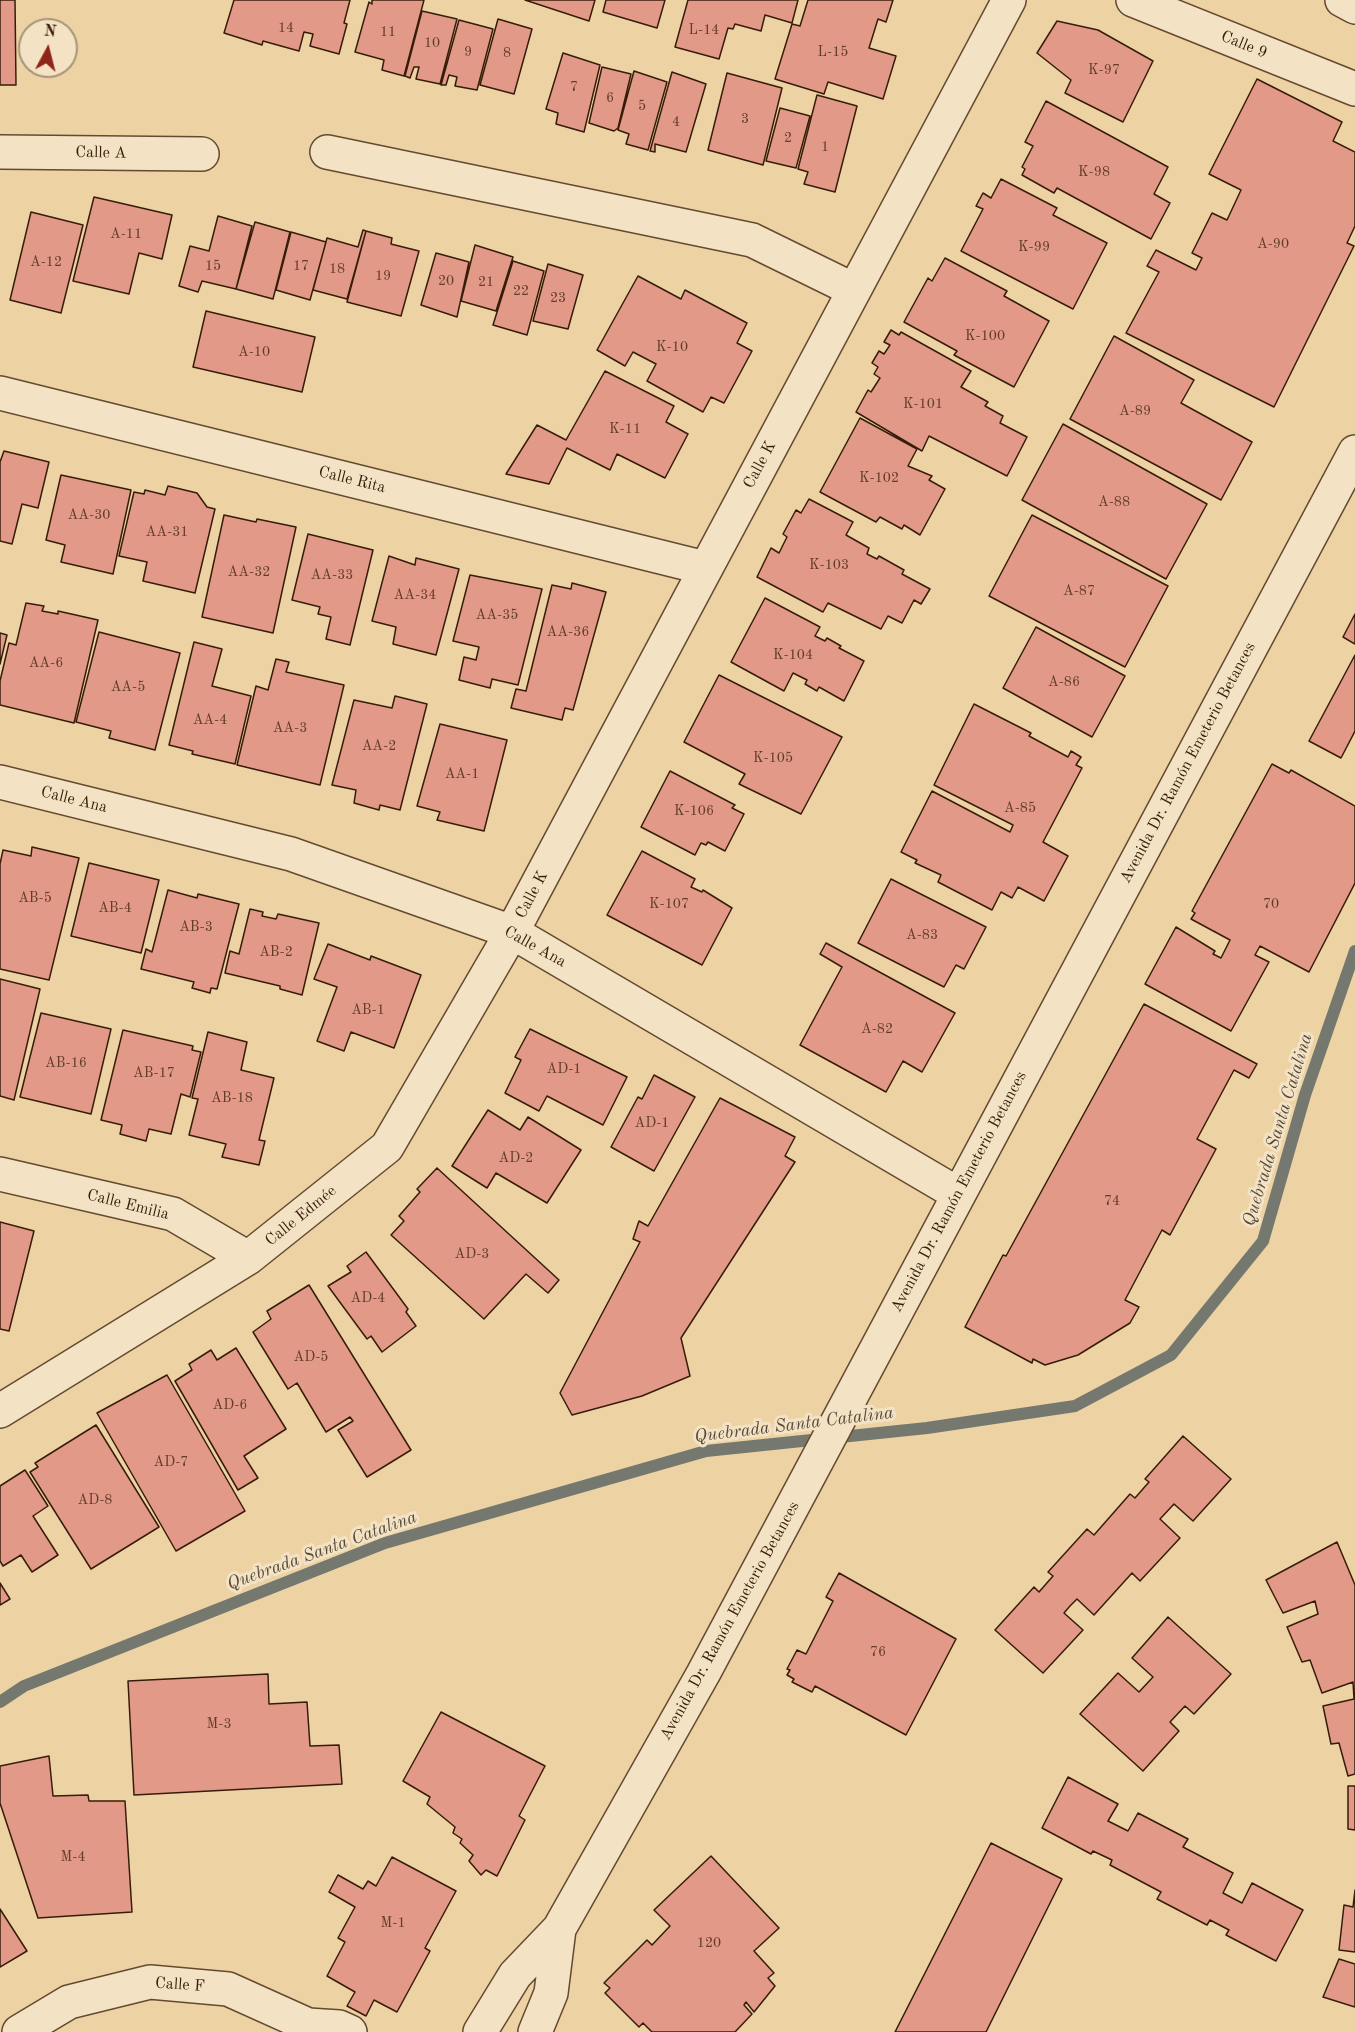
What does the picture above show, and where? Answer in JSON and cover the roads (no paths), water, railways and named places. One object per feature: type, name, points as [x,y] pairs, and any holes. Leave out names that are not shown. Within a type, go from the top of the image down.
[{"type":"street","name":"Calle K","points":[[512,932],[1009,0]]},
{"type":"street","name":"Calle 9","points":[[1133,0],[1355,89]]},
{"type":"street","points":[[1342,0],[1355,7]]},
{"type":"street","name":"Calle A","points":[[0,152],[202,154]]},
{"type":"street","points":[[327,152],[752,240],[854,290]]},
{"type":"street","name":"Calle Rita","points":[[0,393],[705,568]]},
{"type":"street","name":"Avenida Dr. Ramón Emeterio Betances","points":[[480,2032],[515,1975],[559,1929],[703,1674],[1355,452]]},
{"type":"street","name":"Calle Ana","points":[[0,782],[291,854],[512,932],[958,1194]]},
{"type":"street","name":"Calle Edmée","points":[[0,1411],[248,1258],[387,1147],[512,932]]},
{"type":"street","name":"Calle Emilia","points":[[0,1174],[173,1214],[248,1258]]},
{"type":"street","name":"Avenida Dr. Ramón Emeterio Betances","points":[[535,2032],[551,1993],[559,1929]]},
{"type":"street","name":"Calle F","points":[[19,2032],[69,2002],[150,1982],[228,1989],[311,2029],[339,2027],[350,2032]]},
{"type":"waterway","name":"Quebrada Santa Catalina","points":[[0,1702],[24,1686],[385,1543],[706,1451],[927,1428],[1075,1406],[1171,1355],[1263,1241],[1305,1095],[1355,951]]}]
